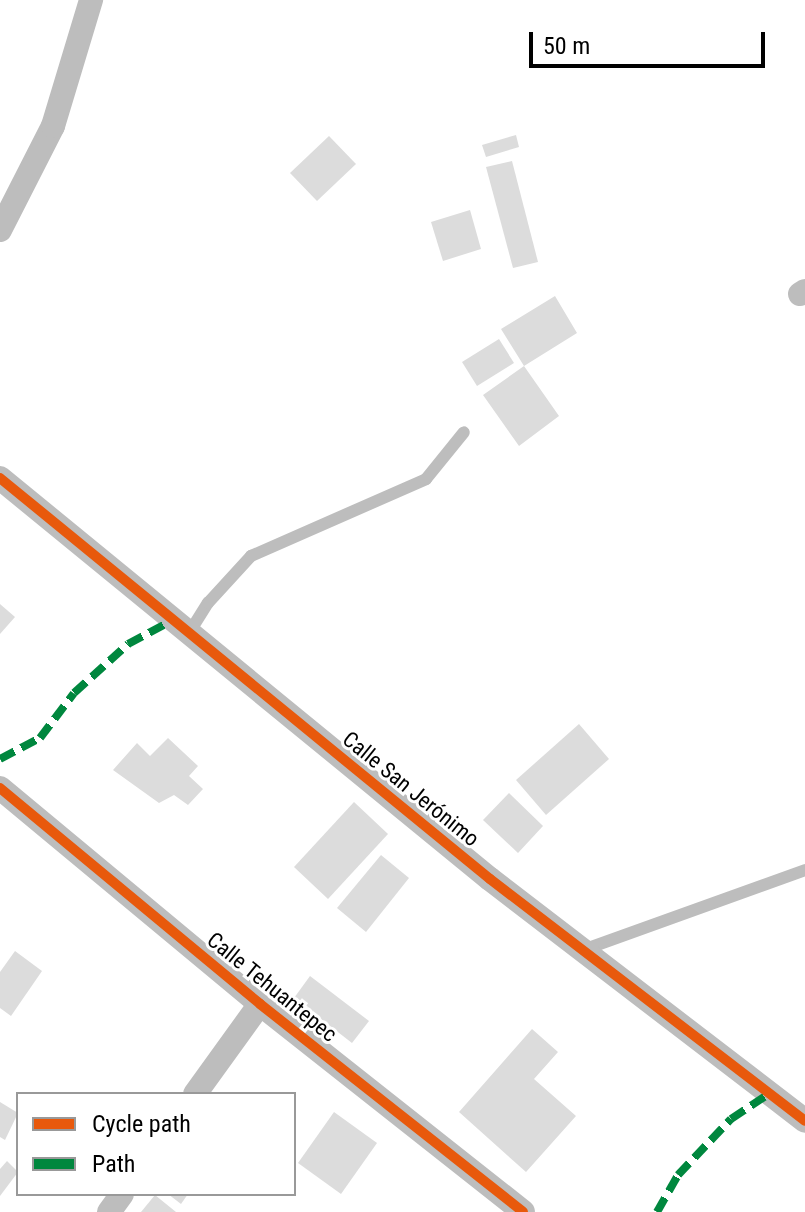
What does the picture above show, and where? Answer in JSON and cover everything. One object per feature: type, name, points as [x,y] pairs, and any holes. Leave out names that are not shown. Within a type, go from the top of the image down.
[{"type":"street","points":[[0,230],[53,126],[91,0]]},
{"type":"street","name":"Calle San Jerónimo","points":[[0,478],[583,950],[805,1121]]},
{"type":"street","name":"Calle Tehuantepec","points":[[0,788],[260,1004],[523,1212]]},
{"type":"street","points":[[196,1092],[260,1004]]},
{"type":"lane","points":[[189,633],[208,603],[251,556],[426,479],[464,432]]},
{"type":"lane","points":[[583,950],[805,870]]},
{"type":"building","points":[[516,135],[519,147],[486,157],[482,145]]},
{"type":"building","points":[[329,136],[356,164],[317,201],[290,173]]},
{"type":"building","points":[[512,161],[538,262],[513,268],[486,167]]},
{"type":"building","points":[[470,210],[481,249],[443,261],[431,222]]},
{"type":"building","points":[[555,296],[577,333],[524,366],[501,329]]},
{"type":"building","points":[[499,339],[514,363],[477,386],[462,362]]},
{"type":"building","points":[[524,366],[559,416],[519,446],[483,395]]},
{"type":"building","points":[[0,604],[15,617],[0,634]]},
{"type":"building","points":[[579,724],[609,759],[546,815],[516,780]]},
{"type":"building","points":[[168,738],[198,766],[189,776],[203,789],[188,805],[174,795],[159,803],[113,770],[137,743],[150,756]]},
{"type":"building","points":[[509,793],[543,826],[518,853],[483,820]]},
{"type":"building","points":[[354,802],[388,834],[328,899],[294,867]]},
{"type":"building","points":[[381,855],[409,878],[366,932],[337,908]]},
{"type":"building","points":[[15,951],[42,971],[11,1016],[0,1008],[0,972]]},
{"type":"building","points":[[310,976],[369,1021],[352,1043],[294,998]]},
{"type":"building","points":[[532,1029],[558,1052],[534,1079],[576,1116],[526,1172],[459,1112]]},
{"type":"building","points":[[0,1102],[16,1112],[16,1117],[5,1140],[0,1137]]},
{"type":"building","points":[[334,1112],[377,1143],[341,1194],[298,1163]]},
{"type":"building","points":[[7,1161],[16,1170],[16,1175],[0,1196],[0,1169]]},
{"type":"building","points":[[156,1196],[176,1212],[141,1212]]},
{"type":"building","points":[[171,1196],[187,1196],[181,1204]]},
{"type":"marked path","points":[[0,759],[40,738],[74,693],[128,644],[173,620]]},
{"type":"marked path","points":[[657,1212],[678,1175],[731,1119],[770,1093]]},
{"type":"cycle path","points":[[0,478],[490,879],[805,1121]]},
{"type":"cycle path","points":[[0,788],[260,1004],[523,1212]]}]
